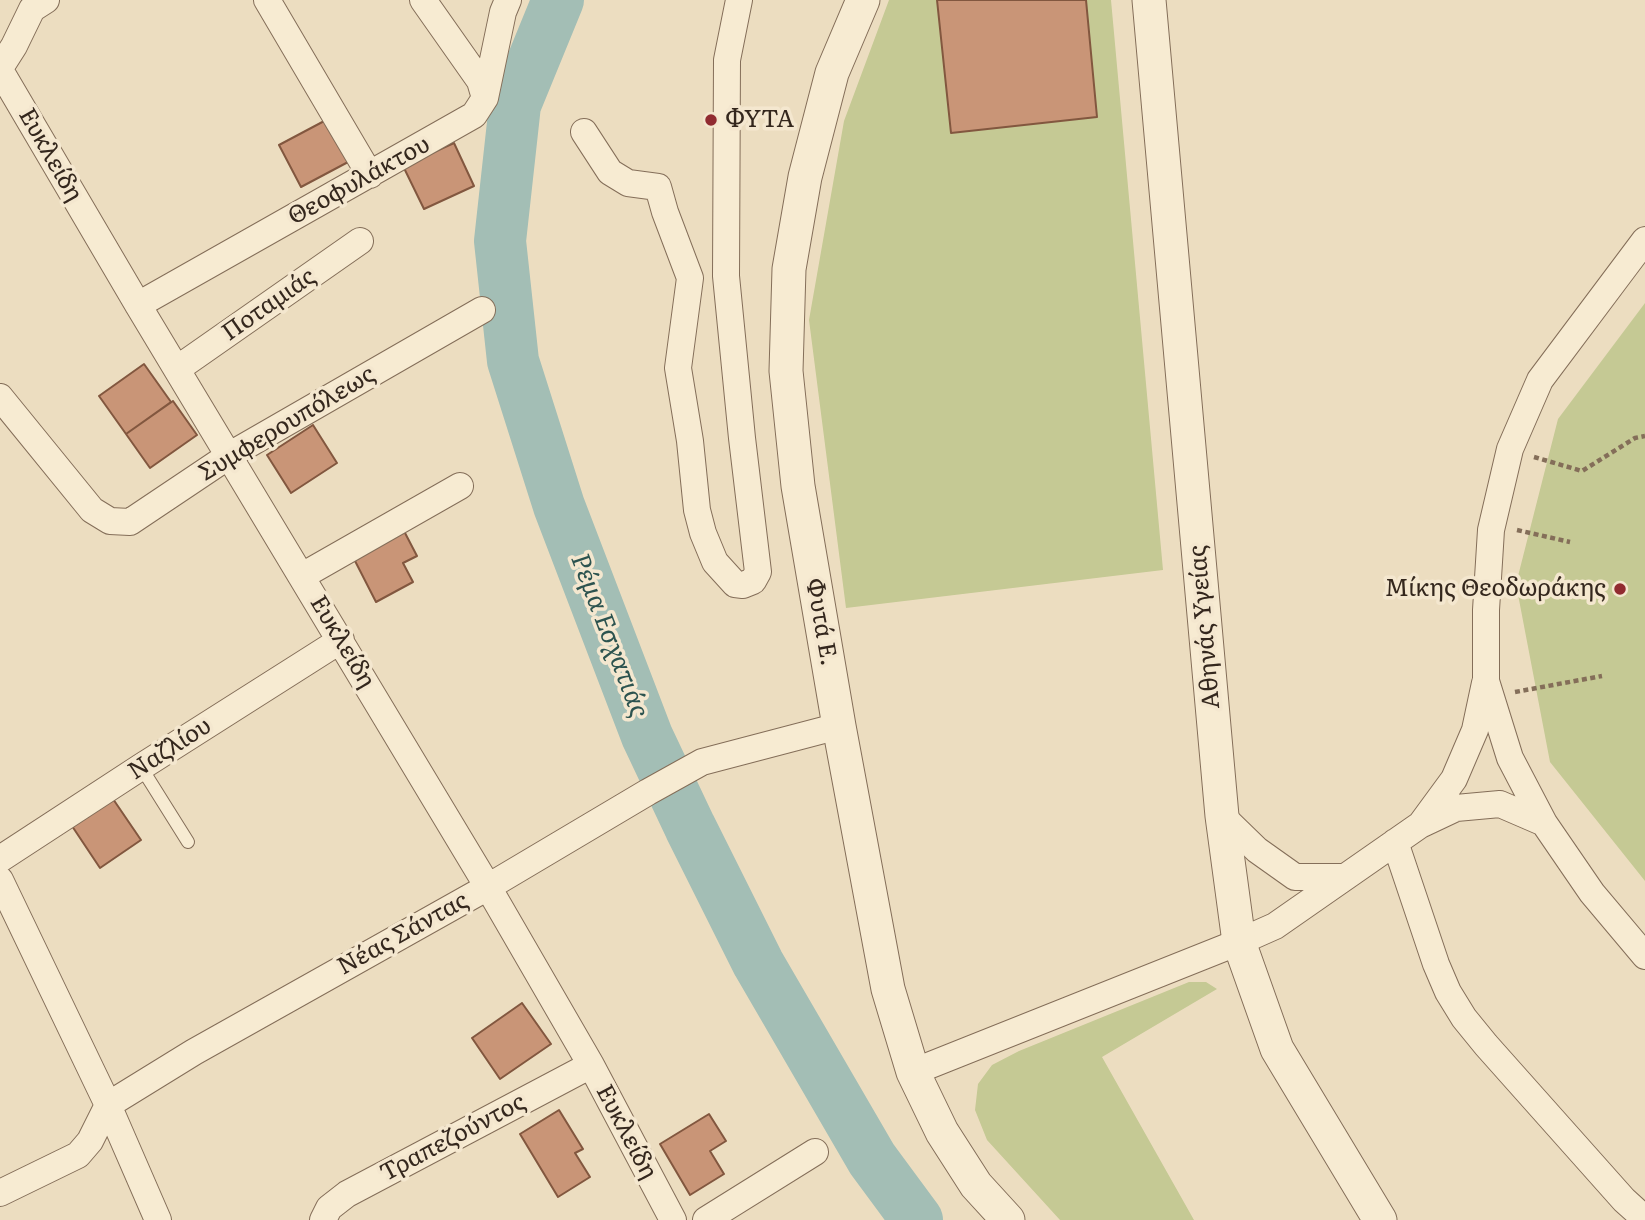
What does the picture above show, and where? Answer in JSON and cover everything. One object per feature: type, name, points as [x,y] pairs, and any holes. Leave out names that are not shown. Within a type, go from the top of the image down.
[{"type":"street","points":[[267,0],[370,175]]},
{"type":"street","points":[[423,0],[480,81],[485,99]]},
{"type":"street","points":[[485,99],[503,12],[509,0]]},
{"type":"street","points":[[584,132],[610,172],[628,183],[658,187],[690,278],[678,368],[690,441],[697,510],[715,562],[735,584],[743,585],[753,581],[758,572],[726,276],[727,60],[739,0]]},
{"type":"street","name":"Φυτά Ε.","points":[[863,0],[832,73],[805,177],[789,269],[786,371],[798,486],[888,989],[913,1072],[942,1132],[976,1185],[1008,1220]]},
{"type":"street","name":"Αθηνάς Υγείας","points":[[1149,0],[1222,816],[1239,942],[1277,1049],[1380,1220]]},
{"type":"street","points":[[0,69],[35,3]]},
{"type":"street","name":"Ευκλείδη","points":[[0,69],[138,305],[488,887],[591,1065],[673,1220]]},
{"type":"street","name":"Θεοφυλάκτου","points":[[138,305],[474,116],[485,99]]},
{"type":"street","points":[[1645,240],[1540,380],[1510,449],[1493,524],[1486,610],[1488,689],[1510,758],[1544,823],[1592,893],[1645,956]]},
{"type":"street","name":"Ποταμιάς","points":[[177,369],[360,241]]},
{"type":"street","name":"Συμφερουπόλεως","points":[[0,397],[92,510],[110,521],[130,522],[230,454],[482,310]]},
{"type":"street","points":[[302,576],[460,486]]},
{"type":"street","name":"Ναζλίου","points":[[0,859],[341,640]]},
{"type":"street","points":[[1420,825],[1454,779],[1475,730],[1488,689]]},
{"type":"street","name":"Νέας Σάντας","points":[[108,1105],[194,1052],[488,887],[702,762],[839,726]]},
{"type":"street","points":[[913,1072],[1275,926],[1420,825],[1456,808],[1500,804],[1544,823]]},
{"type":"street","points":[[1222,816],[1257,850],[1295,877],[1345,877]]},
{"type":"street","points":[[1395,842],[1436,964],[1448,992],[1464,1018],[1624,1200],[1645,1219]]},
{"type":"street","points":[[0,880],[108,1105],[158,1220]]},
{"type":"street","name":"Τραπεζούντος","points":[[323,1220],[329,1208],[347,1194],[591,1065]]},
{"type":"street","points":[[0,1193],[78,1155],[90,1141],[108,1105]]},
{"type":"street","points":[[706,1220],[816,1152]]},
{"type":"lane","points":[[141,766],[188,842]]},
{"type":"path","points":[[1510,449],[1582,471],[1635,438],[1645,436]]},
{"type":"path","points":[[1493,524],[1570,541]]},
{"type":"path","points":[[1488,689],[1602,676]]},
{"type":"green space","points":[[889,0],[1111,0],[1163,570],[846,608],[809,320],[844,121]]},
{"type":"green space","points":[[1645,303],[1645,881],[1550,762],[1516,584],[1558,419]]},
{"type":"green space","points":[[1189,982],[1206,982],[1217,989],[1102,1057],[1194,1220],[1060,1220],[987,1140],[975,1110],[978,1084],[992,1065],[1019,1051]]},
{"type":"building","points":[[937,0],[1086,0],[1097,117],[951,133]]},
{"type":"building","points":[[328,119],[350,161],[301,187],[279,145]]},
{"type":"building","points":[[454,143],[474,186],[424,209],[403,166]]},
{"type":"building","points":[[144,364],[171,402],[126,434],[99,396]]},
{"type":"building","points":[[173,401],[197,435],[150,468],[126,434]]},
{"type":"building","points":[[313,425],[337,463],[291,493],[267,455]]},
{"type":"building","points":[[404,531],[417,556],[403,563],[413,582],[376,602],[353,557]]},
{"type":"building","points":[[111,796],[141,840],[100,868],[70,823]]},
{"type":"building","points":[[522,1003],[551,1044],[500,1079],[472,1038]]},
{"type":"building","points":[[559,1110],[583,1149],[575,1153],[590,1177],[558,1197],[520,1134]]},
{"type":"building","points":[[709,1114],[726,1141],[710,1151],[724,1174],[690,1195],[660,1144]]},
{"type":"waterway","name":"Ρέμα Εσχατιάς","points":[[558,0],[515,105],[500,241],[513,361],[559,506],[647,736],[758,963],[872,1159],[917,1220]]},
{"type":"place","name":"ΦΥΤΑ","points":[[711,120]]},
{"type":"place","name":"Μίκης Θεοδωράκης","points":[[1620,589]]}]
